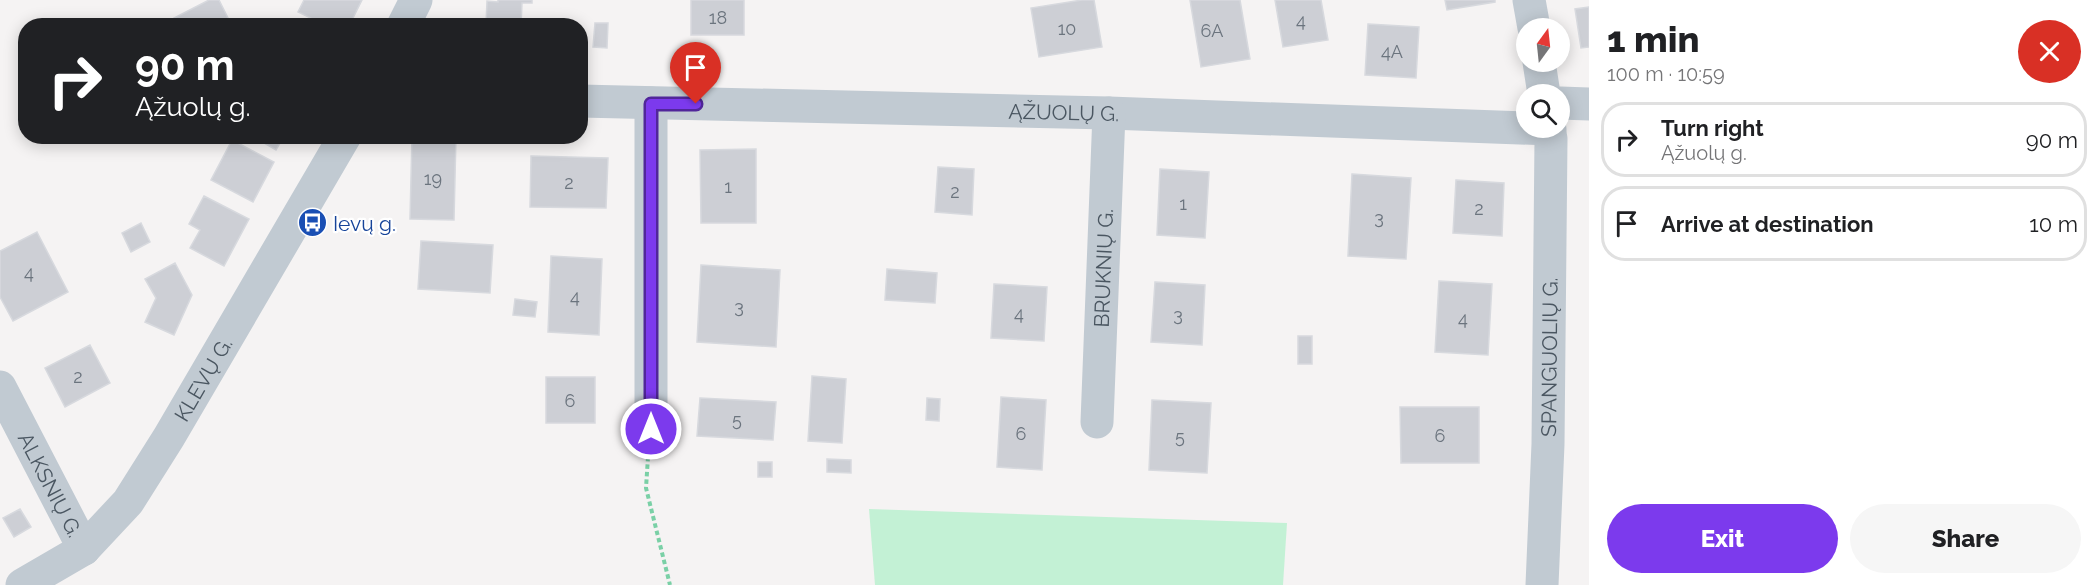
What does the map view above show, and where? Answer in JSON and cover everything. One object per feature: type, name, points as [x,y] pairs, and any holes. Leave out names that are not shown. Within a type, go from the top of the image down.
[{"type":"street","points":[[408,18],[416,0]]},
{"type":"street","points":[[1529,0],[1532,18]]},
{"type":"street","name":"ĄŽUOLŲ G.","points":[[588,101],[1516,119]]},
{"type":"street","points":[[651,104],[651,429]]},
{"type":"street","name":"ĄŽUOLŲ G.","points":[[1570,112],[1589,104]]},
{"type":"street","name":"BRUKNIŲ G.","points":[[1097,422],[1109,113]]},
{"type":"street","name":"SPANGUOLIŲ G.","points":[[1542,585],[1548,444],[1551,138]]},
{"type":"street","name":"KLEVŲ G.","points":[[22,585],[84,549],[128,502],[169,437],[340,144]]},
{"type":"street","name":"ALKSNIŲ G.","points":[[0,387],[84,549]]},
{"type":"path","points":[[651,429],[646,488],[670,585]]},
{"type":"green space","points":[[869,509],[1287,523],[1283,585],[875,585]]},
{"type":"building","points":[[209,0],[219,0],[228,18],[174,18]]},
{"type":"building","points":[[304,0],[362,0],[353,18],[310,18],[298,12]]},
{"type":"building","points":[[498,0],[532,0],[532,3],[522,3],[521,18],[486,18],[487,1],[498,2]]},
{"type":"building","points":[[691,0],[744,0],[744,35],[691,35]]},
{"type":"building","points":[[1094,0],[1102,47],[1039,57],[1031,8]]},
{"type":"building","points":[[1190,0],[1240,0],[1250,59],[1201,67]]},
{"type":"building","points":[[1275,0],[1321,0],[1328,40],[1283,47]]},
{"type":"building","points":[[1445,0],[1495,0],[1495,2],[1447,10]]},
{"type":"building","points":[[1589,7],[1589,47],[1581,48],[1575,9]]},
{"type":"building","points":[[595,23],[608,23],[607,48],[593,47]]},
{"type":"building","points":[[1368,24],[1419,27],[1416,78],[1365,75]]},
{"type":"building","points":[[230,144],[240,144],[274,162],[253,202],[211,180]]},
{"type":"building","points":[[266,144],[279,144],[276,150]]},
{"type":"building","points":[[412,144],[456,144],[454,220],[410,219]]},
{"type":"building","points":[[756,149],[756,223],[701,223],[700,150]]},
{"type":"building","points":[[531,156],[608,158],[606,208],[530,207]]},
{"type":"building","points":[[938,167],[974,169],[972,215],[935,212]]},
{"type":"building","points":[[1160,169],[1209,172],[1205,238],[1157,235]]},
{"type":"building","points":[[1352,174],[1411,178],[1406,259],[1348,256]]},
{"type":"building","points":[[1456,180],[1504,183],[1502,236],[1453,233]]},
{"type":"building","points":[[204,196],[249,219],[224,266],[190,248],[200,230],[189,224]]},
{"type":"building","points":[[141,223],[150,242],[131,252],[122,233]]},
{"type":"building","points":[[37,232],[68,292],[13,321],[0,297],[0,251]]},
{"type":"building","points":[[421,241],[493,245],[490,293],[418,289]]},
{"type":"building","points":[[551,256],[602,259],[599,335],[548,332]]},
{"type":"building","points":[[175,263],[192,295],[174,335],[145,322],[156,298],[145,279]]},
{"type":"building","points":[[701,265],[780,270],[776,347],[697,342]]},
{"type":"building","points":[[887,269],[937,273],[935,303],[885,300]]},
{"type":"building","points":[[1439,281],[1492,284],[1488,355],[1435,352]]},
{"type":"building","points":[[1155,282],[1205,285],[1202,345],[1151,342]]},
{"type":"building","points":[[994,284],[1047,287],[1044,341],[991,338]]},
{"type":"building","points":[[515,299],[537,302],[535,317],[513,315]]},
{"type":"building","points":[[1298,336],[1312,336],[1312,364],[1298,364]]},
{"type":"building","points":[[90,345],[110,383],[65,407],[45,368]]},
{"type":"building","points":[[812,376],[846,379],[842,443],[808,441]]},
{"type":"building","points":[[546,377],[595,377],[595,423],[546,423]]},
{"type":"building","points":[[1001,397],[1046,400],[1042,470],[997,467]]},
{"type":"building","points":[[700,398],[776,402],[773,440],[697,436]]},
{"type":"building","points":[[927,398],[940,399],[939,421],[926,420]]},
{"type":"building","points":[[1152,400],[1211,403],[1207,473],[1149,470]]},
{"type":"building","points":[[1400,407],[1479,407],[1479,463],[1401,463]]},
{"type":"building","points":[[827,459],[851,460],[851,473],[827,472]]},
{"type":"building","points":[[758,462],[772,462],[772,477],[758,477]]},
{"type":"building","points":[[20,509],[31,527],[14,537],[3,518]]},
{"type":"place","name":"Ievų g.","points":[[312,223]]},
{"type":"route","points":[[651,429],[651,104],[696,104]]}]
